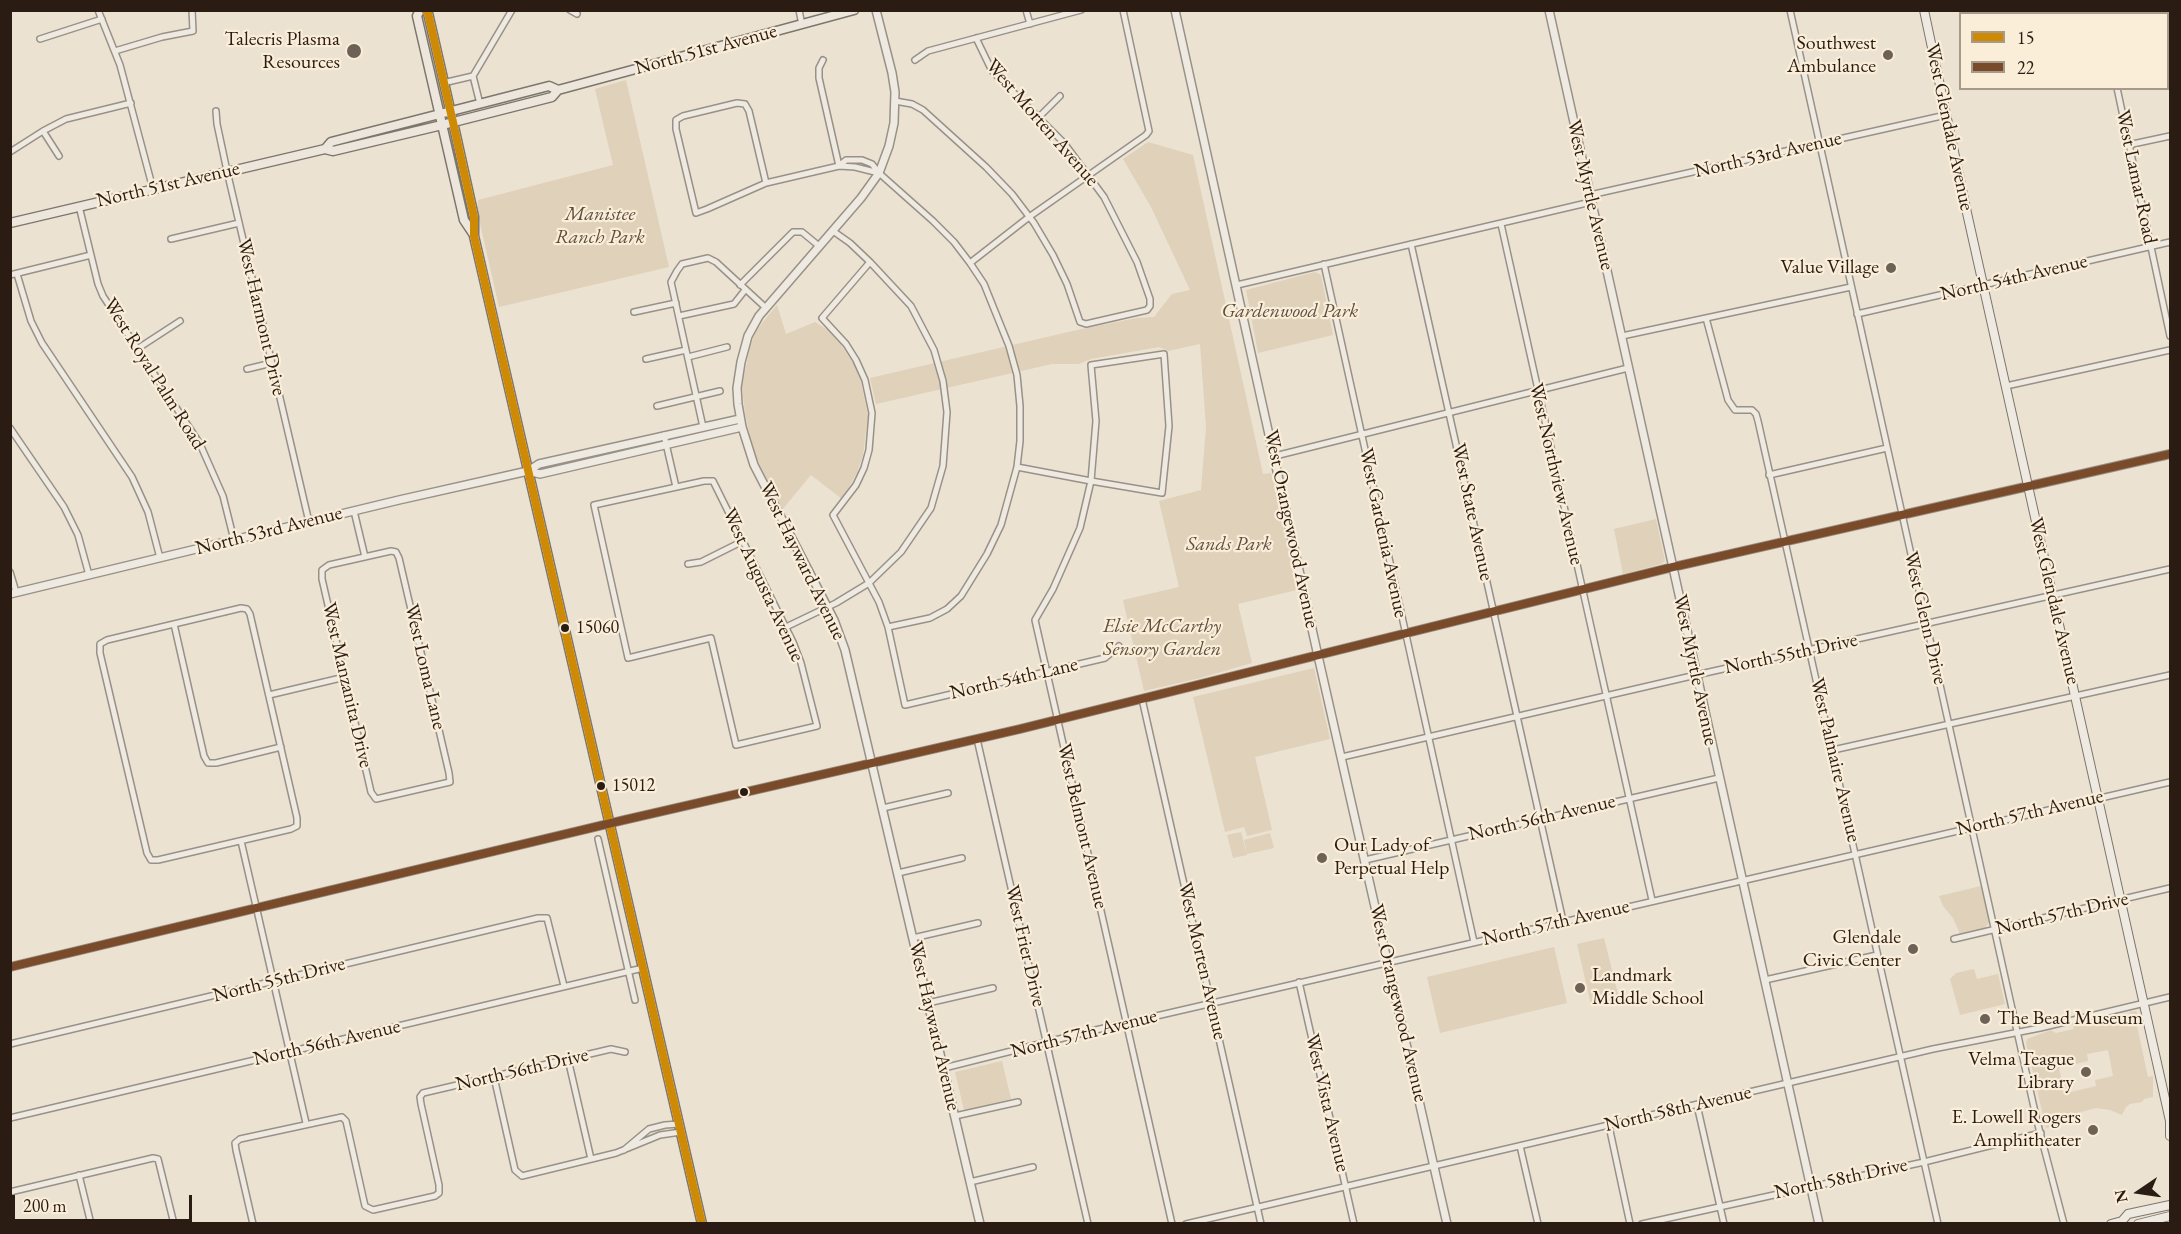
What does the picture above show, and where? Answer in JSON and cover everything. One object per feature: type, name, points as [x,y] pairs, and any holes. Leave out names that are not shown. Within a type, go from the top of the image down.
[{"type":"main road","points":[[420,10],[417,16],[464,220],[474,236]]},
{"type":"main road","points":[[425,10],[428,13],[451,112],[474,217],[474,236],[702,1224]]},
{"type":"main road","name":"North 51st Avenue","points":[[10,223],[227,171],[325,149],[333,151],[453,123],[552,97],[558,90],[855,10]]},
{"type":"main road","name":"West Glendale Avenue","points":[[1924,10],[2052,595],[2168,1102],[2170,1136]]},
{"type":"main road","name":"North 51st Avenue","points":[[325,149],[331,142],[549,86],[558,90]]},
{"type":"main road","points":[[2111,1224],[2125,1222],[2128,1214],[2170,1204]]},
{"type":"main road","points":[[2138,1224],[2170,1216]]},
{"type":"street","points":[[98,10],[115,51],[131,103],[153,189]]},
{"type":"street","points":[[115,51],[153,39],[193,31],[192,10]]},
{"type":"street","points":[[480,104],[473,75],[512,10]]},
{"type":"street","points":[[570,10],[577,14]]},
{"type":"street","points":[[799,10],[802,25]]},
{"type":"street","name":"West Hayward Avenue","points":[[876,10],[892,73],[895,101],[892,134],[879,173],[861,198],[766,308],[748,336],[737,387],[741,423],[759,475],[828,607],[845,650],[980,1224]]},
{"type":"street","points":[[1026,10],[1030,24]]},
{"type":"street","points":[[915,60],[928,51],[1081,10]]},
{"type":"street","points":[[970,263],[1029,217],[1149,131],[1123,10]]},
{"type":"street","name":"West Orangewood Avenue","points":[[1175,10],[1447,1224]]},
{"type":"street","name":"West Myrtle Avenue","points":[[1549,10],[1819,1224]]},
{"type":"street","name":"West Glenn Drive","points":[[1790,10],[2041,1133],[2064,1224]]},
{"type":"street","points":[[40,39],[102,19]]},
{"type":"street","name":"West Morten Avenue","points":[[976,38],[992,71],[1039,117],[1089,175],[1104,197],[1125,237],[1144,282],[1150,306],[1147,310],[1086,324],[1080,322],[1060,268],[1029,217]]},
{"type":"street","points":[[823,60],[819,68],[819,78],[839,166]]},
{"type":"street","points":[[444,82],[473,75]]},
{"type":"street","name":"West Lamar Road","points":[[2117,90],[2170,336]]},
{"type":"street","points":[[1039,117],[1060,96]]},
{"type":"street","points":[[895,101],[918,106],[938,122],[1000,181],[1029,217]]},
{"type":"street","points":[[11,150],[66,119],[131,103]]},
{"type":"street","points":[[765,183],[746,104],[737,103],[683,116],[676,120],[676,129],[696,213],[765,183],[839,166],[846,160],[862,160],[872,164],[954,242],[970,263],[984,284],[997,313],[1017,375],[1020,406],[1017,467],[1001,525],[987,554],[961,596],[947,609],[930,618],[888,627],[870,583],[833,515],[856,485],[864,468],[872,429],[870,398],[856,360],[846,344],[822,318],[870,262]]},
{"type":"street","name":"West Harmont Drive","points":[[216,111],[227,171],[309,522]]},
{"type":"street","name":"North 53rd Avenue","points":[[1237,285],[1501,224],[1591,199],[1946,115]]},
{"type":"street","points":[[43,131],[59,156]]},
{"type":"street","points":[[2128,145],[2170,136]]},
{"type":"street","name":"West Royal Palm Road","points":[[79,206],[103,297],[200,444],[223,496],[234,540]]},
{"type":"street","points":[[171,239],[239,222]]},
{"type":"street","name":"West Northview Avenue","points":[[1501,224],[1652,900]]},
{"type":"street","points":[[679,316],[734,304],[742,288],[793,231],[802,232],[819,246]]},
{"type":"street","points":[[786,627],[870,583],[902,552],[931,508],[943,466],[947,412],[934,350],[911,306],[870,262],[833,231]]},
{"type":"street","name":"North 54th Avenue","points":[[1857,314],[2170,243]]},
{"type":"street","name":"West State Avenue","points":[[1411,244],[1563,921]]},
{"type":"street","points":[[91,255],[14,274],[31,321],[42,343],[132,477],[147,512],[160,558]]},
{"type":"street","points":[[703,427],[671,282],[682,264],[708,258],[766,308]]},
{"type":"street","name":"West Gardenia Avenue","points":[[1324,264],[1474,942]]},
{"type":"street","points":[[1622,336],[1851,286]]},
{"type":"street","points":[[634,312],[676,303]]},
{"type":"street","name":"West Palmaire Avenue","points":[[1706,318],[1728,400],[1735,410],[1752,410],[1756,414],[1938,1224]]},
{"type":"street","points":[[137,349],[180,321]]},
{"type":"street","points":[[646,359],[727,347]]},
{"type":"street","points":[[2006,386],[2170,350]]},
{"type":"street","name":"West Belmont Avenue","points":[[1091,482],[1162,493],[1169,426],[1164,354],[1091,364],[1095,421],[1091,482],[1080,528],[1053,589],[1035,620],[1172,1224]]},
{"type":"street","points":[[247,369],[272,363]]},
{"type":"street","points":[[1275,456],[1628,368]]},
{"type":"street","points":[[657,406],[720,391]]},
{"type":"street","name":"North 53rd Avenue","points":[[528,471],[540,474],[666,444],[741,423]]},
{"type":"street","name":"North 53rd Avenue","points":[[13,593],[528,471],[539,464],[589,452],[703,427],[741,423]]},
{"type":"street","points":[[10,428],[64,507],[78,535],[89,575]]},
{"type":"street","points":[[664,435],[676,487]]},
{"type":"street","points":[[1769,475],[1887,448]]},
{"type":"street","points":[[589,452],[591,462]]},
{"type":"street","points":[[10,967],[610,823],[1058,720],[1673,567],[2170,454]]},
{"type":"street","points":[[1017,467],[1091,482]]},
{"type":"street","name":"West Augusta Avenue","points":[[713,481],[786,627],[801,663],[816,726],[736,745],[711,638],[628,658],[594,505],[676,487],[713,481]]},
{"type":"street","points":[[354,511],[365,557]]},
{"type":"street","points":[[688,564],[701,561],[743,541]]},
{"type":"street","name":"West Loma Lane","points":[[365,557],[392,551],[396,552],[399,558],[450,782],[376,799]]},
{"type":"street","name":"West Manzanita Drive","points":[[365,557],[329,566],[322,570],[322,579],[372,792],[376,799]]},
{"type":"street","name":"North 55th Drive","points":[[1342,758],[1696,675],[2170,569]]},
{"type":"street","points":[[10,572],[13,593]]},
{"type":"street","points":[[247,609],[281,747],[297,826],[241,841],[151,860],[142,831],[100,653],[100,644],[174,624],[247,609]]},
{"type":"street","points":[[174,624],[204,756],[208,763],[281,747]]},
{"type":"street","name":"North 54th Lane","points":[[888,627],[905,705],[1105,658],[1119,646]]},
{"type":"street","points":[[1833,750],[2170,675]]},
{"type":"street","points":[[269,695],[345,677]]},
{"type":"street","name":"West Morten Avenue","points":[[1142,699],[1261,1224]]},
{"type":"street","name":"West Frier Drive","points":[[977,739],[1088,1224]]},
{"type":"street","name":"North 56th Avenue","points":[[1365,860],[1719,778]]},
{"type":"street","name":"North 57th Avenue","points":[[944,1068],[1299,982],[2170,782]]},
{"type":"street","points":[[884,808],[948,793]]},
{"type":"street","points":[[598,839],[635,1000]]},
{"type":"street","points":[[241,841],[306,1124],[240,1139],[235,1143],[253,1224]]},
{"type":"street","points":[[898,873],[962,858]]},
{"type":"street","name":"North 57th Drive","points":[[1954,939],[2170,888]]},
{"type":"street","name":"North 55th Drive","points":[[10,1044],[526,920],[547,918],[564,986]]},
{"type":"street","points":[[913,938],[978,923]]},
{"type":"street","points":[[1765,980],[1876,955]]},
{"type":"street","name":"North 56th Avenue","points":[[11,1116],[643,968]]},
{"type":"street","name":"West Vista Avenue","points":[[1299,982],[1354,1224]]},
{"type":"street","points":[[928,1003],[993,988]]},
{"type":"street","name":"North 58th Avenue","points":[[1186,1224],[1901,1056],[2170,997]]},
{"type":"street","name":"North 56th Drive","points":[[306,1124],[342,1117],[346,1121],[365,1206],[373,1210],[435,1196],[439,1193],[420,1097],[423,1093],[610,1049],[625,1052]]},
{"type":"street","points":[[568,1059],[591,1159]]},
{"type":"street","points":[[494,1077],[518,1174],[522,1176],[623,1151],[680,1128]]},
{"type":"street","points":[[955,1116],[1018,1102]]},
{"type":"street","points":[[1697,1105],[1724,1224]]},
{"type":"street","points":[[623,1151],[649,1130],[665,1125],[680,1128]]},
{"type":"street","points":[[1609,1126],[1630,1224]]},
{"type":"street","name":"North 58th Drive","points":[[1642,1224],[1810,1185],[1924,1162],[2041,1133]]},
{"type":"street","points":[[1520,1146],[1538,1224]]},
{"type":"street","points":[[10,1192],[153,1158],[158,1159],[174,1224]]},
{"type":"street","points":[[970,1182],[1033,1167]]},
{"type":"street","points":[[79,1175],[91,1224]]},
{"type":"green space","name":"Manistee Ranch Park","points":[[626,80],[669,267],[499,307],[477,210],[478,200],[613,165],[595,89]]},
{"type":"green space","points":[[1148,142],[1193,155],[1263,474],[1271,473],[1295,570],[1297,590],[1238,604],[1252,663],[1144,691],[1123,600],[1179,587],[1159,501],[1201,490],[1206,427],[1200,344],[1168,351],[1159,347],[1091,359],[1079,364],[1052,364],[876,404],[870,378],[1077,330],[1137,318],[1154,317],[1172,294],[1190,290],[1151,207],[1123,159]]},
{"type":"green space","name":"Gardenwood Park","points":[[1315,272],[1321,275],[1333,335],[1258,353],[1246,290]]},
{"type":"green space","points":[[777,305],[786,334],[815,322],[828,330],[840,343],[855,366],[868,416],[863,455],[857,473],[842,499],[811,475],[782,510],[751,443],[742,386],[755,334]]},
{"type":"green space","points":[[1656,519],[1665,561],[1623,574],[1614,529]]},
{"type":"green space","points":[[1314,668],[1330,739],[1255,757],[1272,830],[1247,836],[1244,827],[1225,832],[1193,697]]},
{"type":"green space","points":[[1241,832],[1247,855],[1233,858],[1227,835]]},
{"type":"green space","points":[[1270,833],[1274,848],[1247,854],[1244,840]]},
{"type":"green space","points":[[1981,886],[1990,921],[1985,928],[1960,934],[1939,896]]},
{"type":"green space","points":[[1604,938],[1619,998],[1591,1005],[1577,944]]},
{"type":"green space","points":[[1554,947],[1567,1003],[1440,1033],[1427,977]]},
{"type":"green space","points":[[1974,969],[1977,979],[1998,974],[2005,1004],[1960,1015],[1950,979],[1956,973]]},
{"type":"green space","points":[[2136,1011],[2140,1020],[2137,1026],[2148,1077],[2153,1076],[2153,1097],[2130,1104],[2122,1115],[2096,1108],[2077,1113],[2063,1123],[2046,1128],[2026,1043],[2027,1039],[2051,1030],[2056,1033],[2074,1029],[2073,1024],[2081,1022],[2085,1026],[2131,1016],[2129,1012]],"holes":[[[2108,1050],[2113,1076],[2095,1080],[2096,1086],[2071,1092],[2069,1086],[2063,1087],[2059,1068],[2088,1061],[2087,1054]]]},
{"type":"green space","points":[[1002,1061],[1011,1099],[964,1110],[955,1072]]},
{"type":"transit line","name":"15","points":[[425,10],[428,13],[474,217],[474,236],[702,1224]]},
{"type":"transit line","name":"22","points":[[10,967],[624,820],[1020,729],[1673,567],[2170,454]]},
{"type":"place","name":"Talecris Plasma Resources","points":[[354,51]]},
{"type":"place","name":"Southwest Ambulance","points":[[1888,55]]},
{"type":"place","name":"Value Village","points":[[1891,268]]},
{"type":"place","name":"15060","points":[[565,628]]},
{"type":"place","name":"15012","points":[[601,786]]},
{"type":"place","name":"Our Lady of Perpetual Help","points":[[1322,858]]},
{"type":"place","name":"Glendale Civic Center","points":[[1913,949]]},
{"type":"place","name":"Landmark Middle School","points":[[1580,988]]},
{"type":"place","name":"The Bead Museum","points":[[1985,1019]]},
{"type":"place","name":"Velma Teague Library","points":[[2086,1072]]},
{"type":"place","name":"E. Lowell Rogers Amphitheater","points":[[2093,1130]]},
{"type":"park label","name":"Sands Park","points":[[1229,545]]},
{"type":"park label","name":"Elsie McCarthy Sensory Garden","points":[[1162,638]]}]
